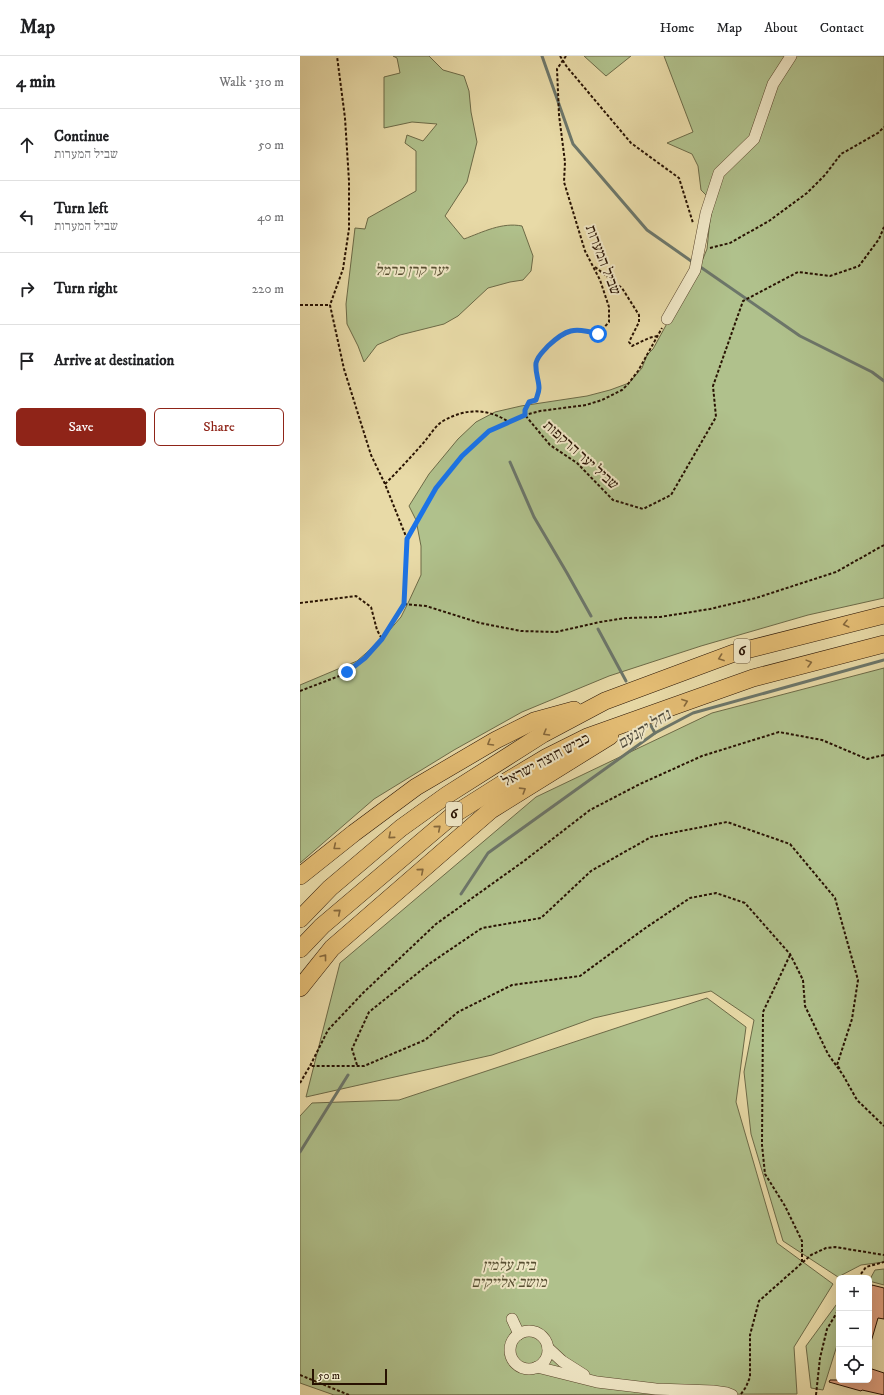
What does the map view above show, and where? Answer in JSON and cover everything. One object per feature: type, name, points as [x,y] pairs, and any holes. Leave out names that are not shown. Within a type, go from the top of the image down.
[{"type":"highway","name":"כביש חוצה ישראל","points":[[300,919],[330,888],[401,828],[447,795],[543,734],[605,701],[734,653],[884,615]]},
{"type":"highway","name":"כביש חוצה ישראל","points":[[300,949],[322,926],[453,815],[560,750],[586,737],[753,678],[884,644]]},
{"type":"highway","points":[[300,876],[354,833],[416,787],[496,740],[534,721],[605,701]]},
{"type":"highway","points":[[300,988],[332,948],[491,810],[635,720]]},
{"type":"lane","points":[[667,319],[694,270],[706,213],[719,173],[754,139],[773,84],[791,56]]},
{"type":"lane","points":[[512,1319],[519,1334]]},
{"type":"lane","points":[[548,1348],[545,1359],[537,1367],[531,1369],[524,1369],[518,1366],[510,1356],[511,1343],[514,1338],[519,1334],[531,1331],[542,1337],[548,1348],[562,1361],[579,1373],[597,1382]]},
{"type":"lane","points":[[537,1367],[597,1382],[656,1389],[713,1391],[732,1395]]},
{"type":"path","points":[[300,691],[347,672],[365,658],[382,639],[404,604],[407,539],[385,484],[371,456],[344,369],[330,305],[343,268],[349,229],[349,181],[345,118],[337,56]]},
{"type":"path","points":[[560,56],[631,143],[679,178],[694,225]]},
{"type":"path","name":"שביל המערות","points":[[525,415],[525,410],[529,402],[536,400],[539,388],[536,376],[538,356],[558,337],[569,330],[586,330],[598,334],[609,322],[610,307],[594,267],[585,251],[564,182],[565,162],[559,115],[557,69],[566,56]]},
{"type":"path","points":[[698,251],[730,243],[768,221],[807,193],[825,175],[841,154],[884,128]]},
{"type":"path","name":"שביל יער הרקפות","points":[[525,415],[550,445],[577,463],[613,500],[643,509],[671,495],[716,417],[713,386],[743,301],[798,272],[830,276],[859,266],[879,239],[884,227]]},
{"type":"path","points":[[594,267],[622,288],[639,316],[639,322],[629,342],[632,346],[649,338],[658,336]]},
{"type":"path","points":[[300,304],[330,305]]},
{"type":"path","points":[[407,539],[436,488],[462,456],[489,431],[525,415],[540,411],[586,405],[602,400],[622,390],[638,371],[667,319]]},
{"type":"path","points":[[385,484],[406,463],[442,422],[466,412],[485,412],[499,416],[509,422]]},
{"type":"path","points":[[404,604],[426,606],[480,623],[521,631],[556,632],[626,618],[660,617],[703,610],[756,598],[836,572],[884,545]]},
{"type":"path","points":[[300,603],[356,596],[371,607],[377,630],[382,639]]},
{"type":"path","points":[[300,1083],[328,1030],[436,924],[524,861],[590,810],[640,784],[702,756],[779,732],[822,740],[867,759],[884,755]]},
{"type":"path","points":[[357,1066],[352,1049],[369,1012],[429,964],[482,928],[541,918],[591,871],[651,837],[727,822],[790,844],[835,898],[858,980],[852,1019],[838,1065],[857,1100],[884,1126]]},
{"type":"path","points":[[310,1066],[364,1066],[425,1040],[458,1012],[512,986],[580,976],[644,929],[690,898],[716,893],[745,904],[790,954],[802,980],[805,1006],[828,1054],[843,1075]]},
{"type":"path","points":[[790,954],[763,1012],[762,1145],[765,1174],[785,1206],[802,1241],[802,1262]]},
{"type":"path","points":[[741,1395],[750,1377],[750,1335],[759,1301],[802,1262],[826,1248],[884,1255]]},
{"type":"path","points":[[860,1275],[866,1267],[884,1262]]},
{"type":"path","points":[[816,1395],[822,1351],[827,1329],[837,1311]]},
{"type":"path","points":[[300,1375],[349,1395]]},
{"type":"green space","name":"יער קרן כרמל","points":[[393,56],[429,56],[443,70],[464,76],[469,91],[471,112],[477,142],[467,182],[445,216],[464,239],[507,225],[522,226],[533,256],[531,271],[523,280],[488,288],[458,316],[444,324],[400,335],[377,345],[364,362],[347,324],[346,304],[355,228],[365,229],[368,218],[416,191],[416,151],[405,143],[407,135],[423,141],[437,124],[412,122],[384,128],[384,77],[400,73],[397,58]]},
{"type":"green space","points":[[584,56],[631,56],[606,76]]},
{"type":"green space","points":[[664,56],[884,56],[884,598],[808,615],[701,646],[609,676],[522,712],[454,750],[374,799],[300,863],[300,685],[357,661],[382,639],[401,617],[421,575],[421,546],[416,520],[409,506],[429,474],[458,439],[476,422],[495,412],[521,406],[587,396],[629,383],[642,368],[647,355],[653,349],[695,278],[707,249],[710,219],[714,203],[701,190],[698,166],[692,154],[667,143],[693,132]]},
{"type":"green space","points":[[884,668],[884,1262],[861,1265],[842,1275],[836,1276],[783,1241],[751,1134],[744,1072],[754,1020],[711,991],[594,1018],[492,1055],[306,1097],[340,963],[536,797],[712,713]]},
{"type":"green space","name":"בית עלמין מושב אלייקים","points":[[707,998],[746,1027],[736,1102],[777,1243],[833,1284],[794,1347],[797,1394],[334,1395],[300,1383],[300,1116],[312,1103],[399,1100]]},
{"type":"green space","points":[[884,1269],[884,1285],[872,1282],[872,1276],[875,1270]]},
{"type":"green space","points":[[836,1305],[836,1349],[823,1390],[811,1388],[806,1346]]},
{"type":"building","points":[[872,1285],[884,1288],[884,1319],[878,1318],[872,1339]]},
{"type":"building","points":[[872,1369],[884,1373],[884,1395],[861,1391],[829,1382],[830,1380],[836,1380],[836,1383],[872,1383]]},
{"type":"waterway","points":[[542,56],[573,144],[647,230],[694,263]]},
{"type":"waterway","points":[[699,266],[800,336],[872,372],[884,381]]},
{"type":"waterway","points":[[510,462],[534,517],[591,616]]},
{"type":"waterway","points":[[598,629],[626,681]]},
{"type":"waterway","name":"נחל יקנעם","points":[[461,894],[488,853],[655,733],[693,713],[884,660]]},
{"type":"waterway","points":[[650,724],[655,733]]},
{"type":"waterway","name":"נחל יקנעם","points":[[300,1152],[348,1075]]},
{"type":"route","points":[[347,672],[365,658],[382,639],[404,604],[407,539],[436,488],[462,456],[489,431],[525,415],[525,410],[529,402],[536,400],[539,388],[536,376],[538,356],[558,337],[569,330],[586,330],[598,334]]}]
